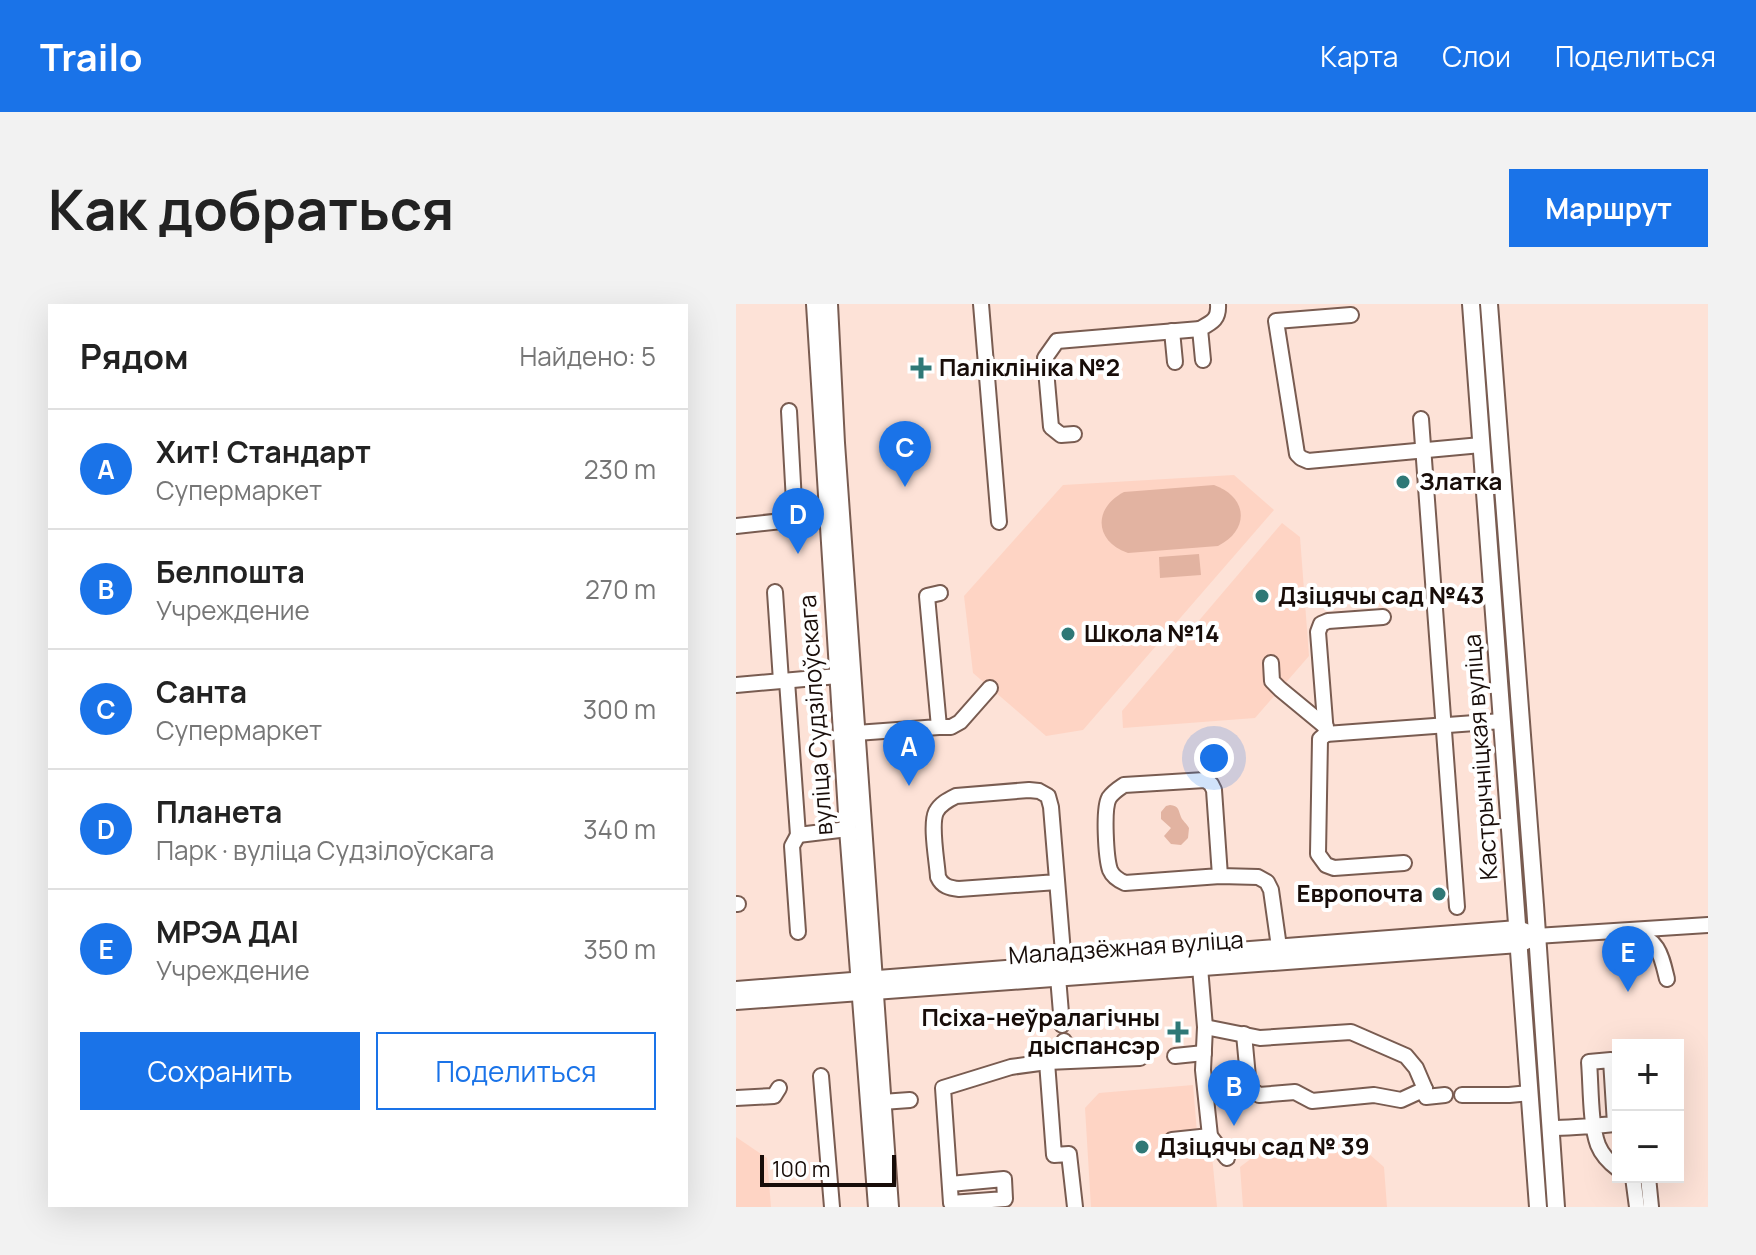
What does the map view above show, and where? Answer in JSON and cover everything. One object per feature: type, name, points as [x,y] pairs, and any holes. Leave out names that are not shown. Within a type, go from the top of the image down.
[{"type":"main road","name":"вуліца Судзілоўскага","points":[[815,304],[848,829],[867,985]]},
{"type":"main road","name":"вуліца Судзілоўскага","points":[[829,304],[850,559],[867,985]]},
{"type":"main road","name":"Кастрычніцкая вуліца","points":[[1471,304],[1538,1207]]},
{"type":"main road","name":"Кастрычніцкая вуліца","points":[[1489,304],[1556,1207]]},
{"type":"main road","points":[[1518,936],[1536,936]]},
{"type":"main road","name":"Маладзёжная вуліца","points":[[736,990],[867,985],[1061,971],[1279,947],[1518,936]]},
{"type":"main road","name":"Маладзёжная вуліца","points":[[1061,971],[1200,967],[1518,936]]},
{"type":"main road","points":[[867,985],[882,1102],[890,1207]]},
{"type":"main road","points":[[867,985],[877,1207]]},
{"type":"main road","name":"Маладзёжная вуліца","points":[[736,1001],[867,985]]},
{"type":"street","points":[[981,304],[999,522]]},
{"type":"street","points":[[1074,434],[1061,435],[1051,427],[1045,358],[1057,341],[1200,329],[1214,322],[1219,313],[1218,304]]},
{"type":"street","points":[[1351,315],[1276,321],[1297,454],[1301,458],[1308,461],[1481,445]]},
{"type":"street","points":[[1200,329],[1203,360]]},
{"type":"street","points":[[1172,331],[1175,362]]},
{"type":"street","points":[[789,411],[795,520]]},
{"type":"street","points":[[1421,419],[1457,907]]},
{"type":"street","points":[[736,526],[828,516]]},
{"type":"street","points":[[775,592],[798,835],[792,846],[798,932]]},
{"type":"street","points":[[939,727],[927,596],[940,593]]},
{"type":"street","points":[[1383,617],[1328,621],[1321,624],[1318,632],[1326,730],[1320,739],[1318,854],[1326,865],[1334,868],[1404,863]]},
{"type":"street","points":[[1271,663],[1272,681],[1326,730],[1502,721]]},
{"type":"street","points":[[736,685],[838,676]]},
{"type":"street","points":[[856,733],[951,727],[960,722],[990,688]]},
{"type":"street","points":[[1220,876],[1214,790],[1211,784],[1205,780],[1124,785],[1114,791],[1105,811],[1108,862],[1116,879],[1125,883],[1220,876],[1258,877],[1267,882],[1271,890],[1279,947]]},
{"type":"street","points":[[1057,882],[949,888],[938,877],[934,819],[937,809],[956,796],[1029,790],[1048,796],[1057,882],[1062,1025]]},
{"type":"street","points":[[798,835],[848,829]]},
{"type":"street","points":[[1536,936],[1686,930],[1708,925]]},
{"type":"street","points":[[1628,931],[1644,935],[1655,944],[1667,979]]},
{"type":"street","points":[[1200,967],[1205,1027],[1203,1070],[1210,1136],[1227,1158]]},
{"type":"street","points":[[1205,1027],[1260,1038],[1351,1032],[1406,1056],[1416,1068],[1426,1097],[1445,1095]]},
{"type":"street","points":[[1244,1034],[1249,1088],[1259,1095],[1295,1092],[1312,1101],[1374,1095],[1401,1100],[1425,1089]]},
{"type":"street","points":[[1064,1041],[1065,1060]]},
{"type":"street","points":[[1175,1056],[1204,1053]]},
{"type":"street","points":[[950,1184],[943,1088],[1011,1067],[1065,1060],[1140,1058]]},
{"type":"street","points":[[1047,1062],[1054,1155],[1069,1154],[1075,1207]]},
{"type":"street","points":[[821,1076],[832,1207]]},
{"type":"street","points":[[736,1098],[774,1096],[779,1088]]},
{"type":"street","points":[[1462,1095],[1530,1093]]},
{"type":"street","points":[[882,1102],[910,1100]]},
{"type":"street","points":[[1550,1128],[1594,1126],[1598,1145],[1612,1164]]},
{"type":"street","points":[[1172,1140],[1210,1136]]},
{"type":"street","points":[[1634,1183],[1637,1207]]},
{"type":"street","points":[[1649,1183],[1651,1207]]},
{"type":"shaded area","name":"Школа №14","points":[[1234,475],[1274,510],[1083,730],[1046,736],[973,673],[964,596],[1063,485]]},
{"type":"shaded area","points":[[1214,485],[1233,497],[1241,514],[1236,531],[1218,546],[1128,553],[1117,548],[1104,533],[1103,515],[1114,499],[1124,492]]},
{"type":"shaded area","name":"Дзіцячы сад №43","points":[[1282,523],[1300,537],[1309,656],[1255,718],[1123,728],[1122,711]]},
{"type":"shaded area","points":[[1199,554],[1201,575],[1160,578],[1159,557]]},
{"type":"shaded area","points":[[1170,805],[1178,808],[1189,828],[1188,838],[1181,845],[1171,844],[1164,836],[1171,828],[1161,819],[1161,812]]},
{"type":"shaded area","name":"Дзіцячы сад № 39","points":[[1193,1085],[1199,1156],[1212,1156],[1217,1207],[1091,1207],[1085,1108],[1099,1093]]},
{"type":"shaded area","points":[[736,1137],[767,1158],[771,1207],[736,1207]]},
{"type":"shaded area","points":[[1290,1141],[1307,1152],[1361,1147],[1384,1167],[1387,1207],[1243,1207],[1240,1167],[1273,1142]]},
{"type":"place","name":"Паліклініка №2","points":[[921,368]]},
{"type":"place","name":"Златка","points":[[1403,482]]},
{"type":"place","name":"Санта","points":[[905,487]]},
{"type":"place","name":"Планета","points":[[798,554]]},
{"type":"place","name":"Дзіцячы сад №43","points":[[1262,596]]},
{"type":"place","name":"Школа №14","points":[[1068,634]]},
{"type":"place","name":"Хит! Стандарт","points":[[909,786]]},
{"type":"place","name":"Европочта","points":[[1439,894]]},
{"type":"place","name":"МРЭА ДАІ","points":[[1628,992]]},
{"type":"place","name":"Псіха-неўралагічны дыспансэр","points":[[1178,1032]]},
{"type":"place","name":"Белпошта","points":[[1234,1126]]},
{"type":"place","name":"Дзіцячы сад № 39","points":[[1142,1147]]}]
